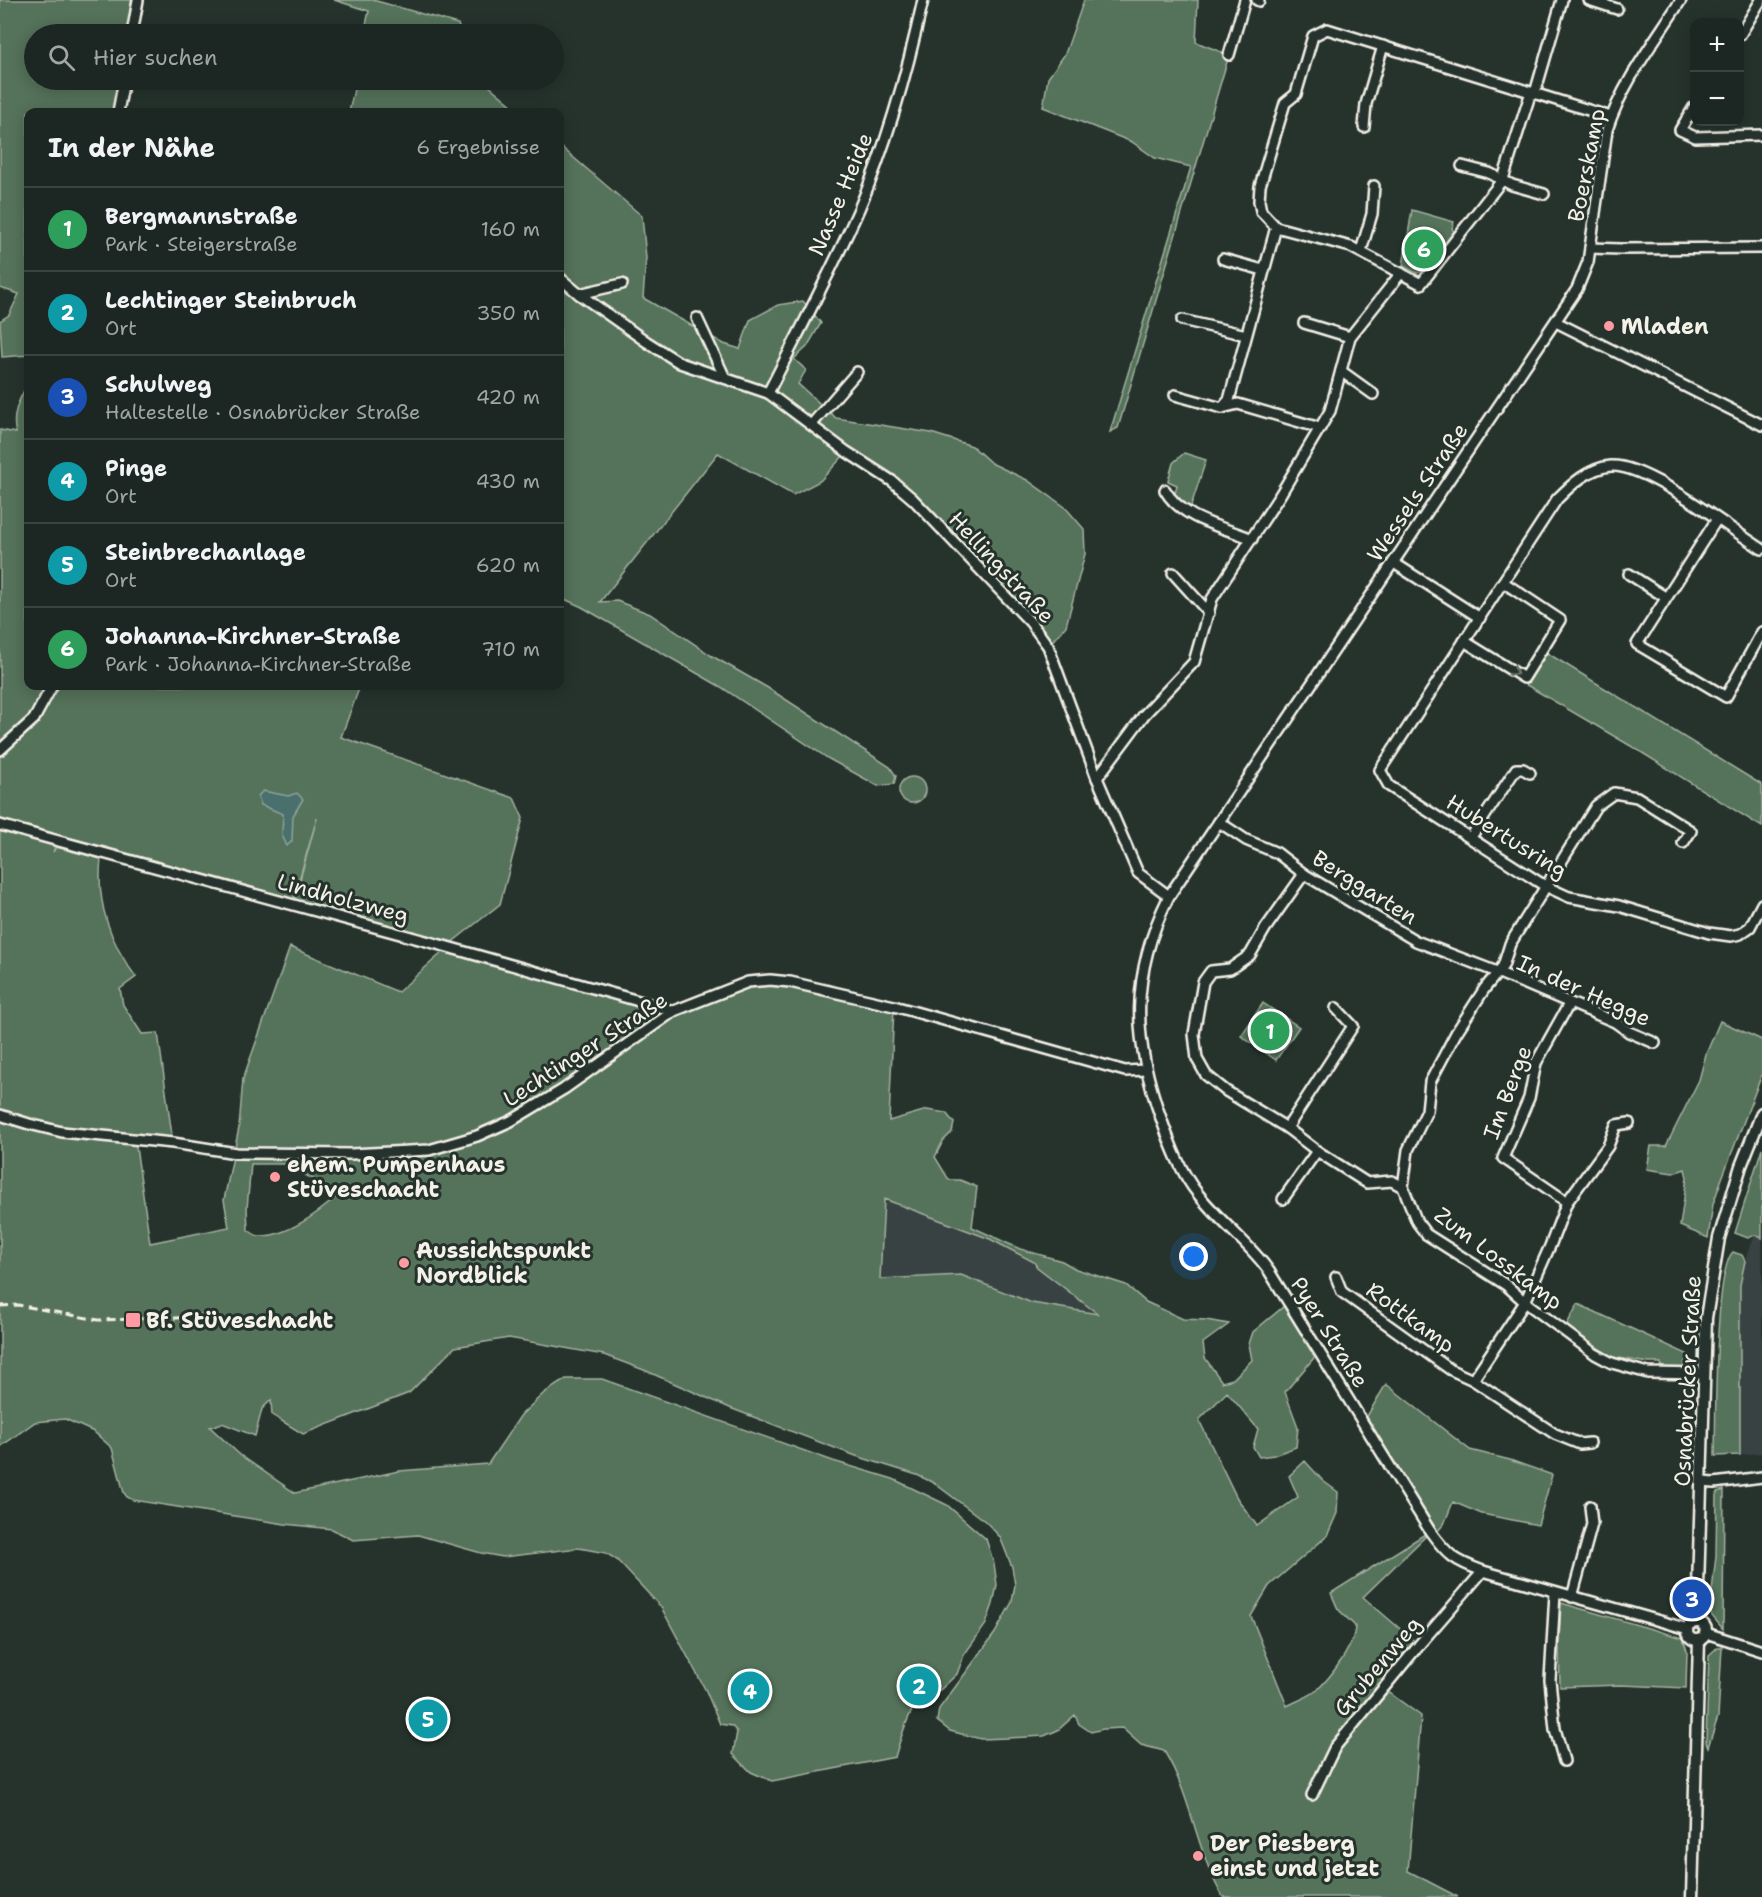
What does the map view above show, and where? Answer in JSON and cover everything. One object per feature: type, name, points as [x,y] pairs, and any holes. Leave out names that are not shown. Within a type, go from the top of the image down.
[{"type":"street","points":[[134,24],[138,0]]},
{"type":"street","name":"Nasse Heide","points":[[768,393],[860,208],[891,122],[923,0]]},
{"type":"street","points":[[1229,55],[1245,0]]},
{"type":"street","points":[[1562,0],[1533,92],[1503,179],[1421,284],[1361,252],[1276,227],[1261,211],[1258,201],[1260,186],[1285,103],[1296,94],[1313,36],[1327,29],[1533,92],[1611,117]]},
{"type":"street","points":[[1589,0],[1617,9]]},
{"type":"street","name":"Boerskamp","points":[[1590,248],[1607,130],[1611,117],[1620,96],[1681,0]]},
{"type":"street","points":[[1744,28],[1761,0]]},
{"type":"street","points":[[1364,127],[1366,104],[1383,46]]},
{"type":"street","points":[[119,108],[122,90]]},
{"type":"street","points":[[1690,115],[1680,130],[1695,137],[1762,135]]},
{"type":"street","points":[[1462,166],[1503,179],[1512,185],[1544,194]]},
{"type":"street","points":[[1361,252],[1372,214],[1374,186]]},
{"type":"street","points":[[1222,408],[1229,400],[1276,227]]},
{"type":"street","points":[[1590,248],[1762,248]]},
{"type":"street","name":"Wessels Straße","points":[[1169,896],[1577,290],[1584,274],[1590,248]]},
{"type":"street","points":[[1223,260],[1263,270]]},
{"type":"street","points":[[1097,778],[1144,715],[1194,662],[1212,599],[1252,539],[1330,411],[1350,337],[1403,274]]},
{"type":"street","name":"Hellingstraße","points":[[564,281],[647,342],[680,363],[768,393],[847,452],[892,480],[913,499],[1032,623],[1048,646],[1097,778],[1138,873],[1169,896]]},
{"type":"street","points":[[579,294],[622,284]]},
{"type":"street","points":[[697,318],[725,378]]},
{"type":"street","points":[[1182,320],[1246,335]]},
{"type":"street","points":[[1556,322],[1762,425]]},
{"type":"street","points":[[1304,323],[1350,337]]},
{"type":"street","points":[[1341,371],[1373,394]]},
{"type":"street","points":[[812,424],[857,372]]},
{"type":"street","points":[[1175,395],[1222,408],[1238,404],[1320,428]]},
{"type":"street","name":"Hubertusring","points":[[1762,549],[1651,477],[1624,467],[1608,466],[1583,476],[1557,499],[1380,770],[1389,786],[1545,886],[1569,897],[1619,906],[1709,933],[1731,936],[1740,934],[1750,927],[1762,904]]},
{"type":"street","points":[[1165,489],[1171,501],[1189,513],[1252,539]]},
{"type":"street","points":[[1717,519],[1637,644],[1726,697],[1762,632]]},
{"type":"street","points":[[1394,563],[1480,618]]},
{"type":"street","points":[[1173,573],[1209,613]]},
{"type":"street","points":[[1629,574],[1665,597]]},
{"type":"street","points":[[1464,641],[1524,678],[1560,620],[1503,582]]},
{"type":"street","points":[[0,750],[34,719],[50,690]]},
{"type":"street","points":[[1471,837],[1516,769],[1523,769],[1530,773]]},
{"type":"street","name":"Zum Losskamp","points":[[1683,843],[1690,831],[1637,797],[1614,793],[1596,806],[1510,944],[1503,966],[1456,1033],[1430,1082],[1427,1111],[1408,1150],[1403,1187],[1417,1222],[1426,1233],[1506,1285],[1595,1354],[1612,1363],[1648,1373],[1704,1374]]},
{"type":"street","name":"Berggarten","points":[[1219,822],[1246,840],[1277,853],[1304,874],[1416,941],[1497,972]]},
{"type":"street","name":"Lindholzweg","points":[[0,825],[674,1011]]},
{"type":"street","points":[[1304,874],[1265,929],[1250,955],[1230,969],[1211,970],[1203,981],[1194,1034],[1197,1059],[1206,1075],[1226,1091],[1287,1128],[1317,1152],[1367,1183],[1392,1181],[1403,1187]]},
{"type":"street","name":"Pyer Straße","points":[[1169,896],[1156,922],[1147,949],[1139,996],[1141,1045],[1146,1070],[1172,1146],[1185,1174],[1198,1194],[1269,1271],[1433,1536],[1448,1556],[1483,1571],[1572,1598],[1693,1626]]},
{"type":"street","name":"In der Hegge","points":[[1497,972],[1615,1022],[1629,1032],[1655,1043]]},
{"type":"street","name":"Lechtinger Straße","points":[[0,1115],[62,1132],[173,1143],[236,1153],[351,1154],[429,1150],[477,1136],[512,1121],[564,1089],[674,1011],[748,982],[770,980],[790,982],[894,1006],[1125,1071],[1146,1070]]},
{"type":"street","name":"Im Berge","points":[[1567,1202],[1503,1158],[1529,1098],[1536,1063],[1569,1004]]},
{"type":"street","points":[[1287,1128],[1353,1026],[1335,1008]]},
{"type":"street","name":"Osnabrücker Straße","points":[[1693,1626],[1701,1482],[1706,1318],[1719,1238],[1741,1166],[1762,1113]]},
{"type":"street","points":[[1473,1380],[1525,1302],[1567,1202],[1608,1146],[1616,1125],[1629,1123]]},
{"type":"street","points":[[1283,1198],[1317,1152]]},
{"type":"street","name":"Rottkamp","points":[[1336,1277],[1342,1292],[1451,1370],[1473,1380],[1555,1434],[1580,1444],[1590,1443]]},
{"type":"street","points":[[1701,1482],[1714,1483],[1762,1478]]},
{"type":"street","points":[[1572,1598],[1592,1524],[1590,1506]]},
{"type":"street","name":"Grubenweg","points":[[1312,1795],[1335,1747],[1483,1571]]},
{"type":"street","points":[[1555,1593],[1550,1680],[1555,1729],[1564,1761]]},
{"type":"street","points":[[1692,1897],[1702,1636],[1704,1625],[1693,1626],[1691,1638],[1702,1636],[1762,1651]]},
{"type":"shaded area","points":[[884,1198],[990,1239],[1034,1262],[1037,1267],[1099,1315],[1032,1303],[961,1275],[880,1279]]},
{"type":"shaded area","points":[[1755,1235],[1762,1238],[1762,1453],[1740,1455],[1740,1285],[1745,1261]]},
{"type":"green space","points":[[0,0],[138,0],[134,24],[24,24],[24,90],[122,90],[119,108],[24,108],[24,355],[2,357],[0,321],[9,315],[19,294],[0,288]]},
{"type":"green space","points":[[334,0],[373,0],[458,24],[366,24],[369,11]]},
{"type":"green space","points":[[1084,0],[1198,0],[1196,42],[1229,55],[1118,428],[1110,432],[1191,167],[1155,158],[1132,142],[1043,107],[1048,78],[1065,54]]},
{"type":"green space","points":[[354,90],[494,90],[515,108],[350,108]]},
{"type":"green space","points":[[564,149],[642,216],[646,258],[643,298],[724,344],[740,349],[750,320],[778,305],[803,301],[821,323],[807,347],[794,359],[806,370],[798,384],[836,418],[931,433],[972,446],[991,463],[1027,480],[1065,507],[1084,529],[1085,554],[1066,626],[1048,646],[913,499],[847,452],[820,481],[793,495],[718,453],[600,602],[617,601],[650,614],[712,656],[768,688],[890,767],[896,776],[894,784],[878,786],[829,759],[721,687],[564,599]]},
{"type":"green space","points":[[1412,210],[1454,222],[1452,228],[1454,232],[1427,269],[1417,273],[1403,266]]},
{"type":"green space","points":[[24,392],[24,690],[359,690],[341,737],[514,798],[523,818],[500,904],[450,944],[294,901],[317,818],[293,901],[0,819],[0,430],[16,433],[14,420]]},
{"type":"green space","points":[[1184,453],[1206,460],[1190,509],[1174,497],[1177,485],[1168,481],[1173,463]]},
{"type":"green space","points":[[1544,651],[1762,785],[1762,827],[1523,683]]},
{"type":"green space","points":[[912,777],[921,781],[925,790],[921,799],[912,803],[903,799],[899,790],[903,781]]},
{"type":"green space","points":[[0,830],[56,845],[53,852],[56,847],[101,859],[101,891],[107,921],[119,950],[136,977],[120,989],[123,1005],[142,1034],[158,1033],[173,1143],[135,1140],[150,1243],[229,1227],[224,1200],[239,1128],[243,1079],[290,947],[398,992],[445,950],[674,1011],[724,991],[770,980],[894,1006],[889,1121],[927,1110],[946,1113],[954,1123],[952,1132],[943,1141],[935,1157],[949,1180],[960,1180],[977,1187],[972,1227],[1020,1249],[1062,1261],[1076,1269],[1126,1285],[1146,1302],[1183,1319],[1229,1324],[1203,1343],[1205,1358],[1222,1382],[1233,1379],[1252,1360],[1249,1344],[1253,1332],[1289,1302],[1319,1352],[1285,1392],[1298,1427],[1296,1447],[1274,1455],[1259,1457],[1253,1447],[1258,1429],[1227,1392],[1199,1420],[1237,1498],[1257,1526],[1298,1497],[1289,1476],[1305,1461],[1323,1481],[1338,1492],[1337,1513],[1327,1536],[1269,1586],[1251,1616],[1287,1706],[1317,1690],[1335,1669],[1351,1642],[1355,1626],[1338,1609],[1331,1593],[1430,1531],[1363,1423],[1386,1384],[1470,1450],[1510,1460],[1552,1475],[1538,1525],[1482,1514],[1453,1502],[1444,1524],[1433,1536],[1430,1532],[1363,1597],[1419,1645],[1383,1688],[1421,1716],[1408,1871],[1458,1897],[1223,1897],[1206,1862],[1181,1786],[1164,1751],[1141,1745],[1122,1728],[1091,1732],[1079,1724],[1075,1715],[1058,1730],[1044,1736],[1007,1738],[981,1739],[950,1731],[937,1721],[939,1709],[995,1633],[1012,1602],[1015,1585],[1012,1567],[1000,1537],[986,1522],[934,1483],[917,1475],[856,1456],[730,1408],[604,1355],[509,1338],[455,1347],[409,1393],[303,1434],[272,1415],[271,1400],[262,1409],[255,1436],[222,1423],[210,1427],[240,1455],[295,1493],[399,1471],[488,1464],[521,1415],[544,1393],[566,1379],[602,1379],[833,1461],[893,1479],[947,1505],[986,1539],[994,1564],[997,1585],[986,1624],[964,1655],[957,1674],[940,1690],[924,1693],[918,1700],[908,1719],[895,1757],[772,1781],[751,1772],[733,1754],[737,1732],[732,1726],[720,1724],[706,1691],[661,1607],[617,1560],[606,1553],[579,1548],[503,1557],[418,1535],[353,1540],[332,1529],[285,1524],[133,1500],[124,1493],[112,1448],[94,1432],[65,1419],[35,1422],[0,1447]],"holes":[[[251,1164],[288,1164],[335,1191],[336,1197],[311,1217],[291,1228],[280,1233],[257,1235],[248,1230],[247,1208]],[[884,1199],[990,1239],[1034,1262],[1037,1267],[1098,1314],[1032,1303],[961,1275],[880,1279]]]},
{"type":"green space","points":[[1263,1003],[1299,1027],[1276,1060],[1241,1036]]},
{"type":"green space","points":[[1720,1021],[1762,1040],[1762,1074],[1713,1204],[1708,1238],[1680,1226],[1687,1177],[1685,1169],[1673,1173],[1647,1169],[1651,1146],[1666,1146],[1699,1080],[1706,1054]]},
{"type":"green space","points":[[1762,1148],[1762,1238],[1755,1235],[1748,1238],[1735,1233]]},
{"type":"green space","points":[[1733,1252],[1742,1255],[1745,1261],[1740,1285],[1740,1455],[1715,1456],[1719,1316],[1727,1264]]},
{"type":"green space","points":[[1578,1304],[1689,1355],[1684,1364],[1686,1369],[1662,1369],[1661,1363],[1612,1357],[1566,1326]]},
{"type":"green space","points":[[1724,1490],[1723,1629],[1710,1610],[1716,1556],[1717,1492]]},
{"type":"green space","points":[[1561,1603],[1683,1638],[1687,1651],[1686,1688],[1622,1685],[1560,1687]]},
{"type":"green space","points":[[1718,1647],[1722,1647],[1718,1717],[1708,1747],[1706,1742],[1709,1655]]},
{"type":"water","points":[[263,791],[288,796],[297,793],[303,799],[293,816],[292,841],[287,846],[282,835],[283,814],[261,805],[258,796]]},
{"type":"railway","points":[[0,1306],[18,1305],[98,1320],[177,1318],[214,1313]]},
{"type":"place","name":"Johanna-Kirchner-Straße","points":[[1424,249]]},
{"type":"place","name":"Mladen","points":[[1609,326]]},
{"type":"place","name":"Bergmannstraße","points":[[1270,1031]]},
{"type":"place","name":"ehem. Pumpenhaus Stüveschacht","points":[[275,1177]]},
{"type":"place","name":"Aussichtspunkt Nordblick","points":[[404,1263]]},
{"type":"place","name":"Bf. Stüveschacht","points":[[133,1320]]},
{"type":"place","name":"Schulweg","points":[[1692,1599]]},
{"type":"place","name":"Lechtinger Steinbruch","points":[[919,1686]]},
{"type":"place","name":"Pinge","points":[[750,1691]]},
{"type":"place","name":"Steinbrechanlage","points":[[428,1719]]},
{"type":"place","name":"Der Piesberg einst und jetzt","points":[[1198,1856]]}]
